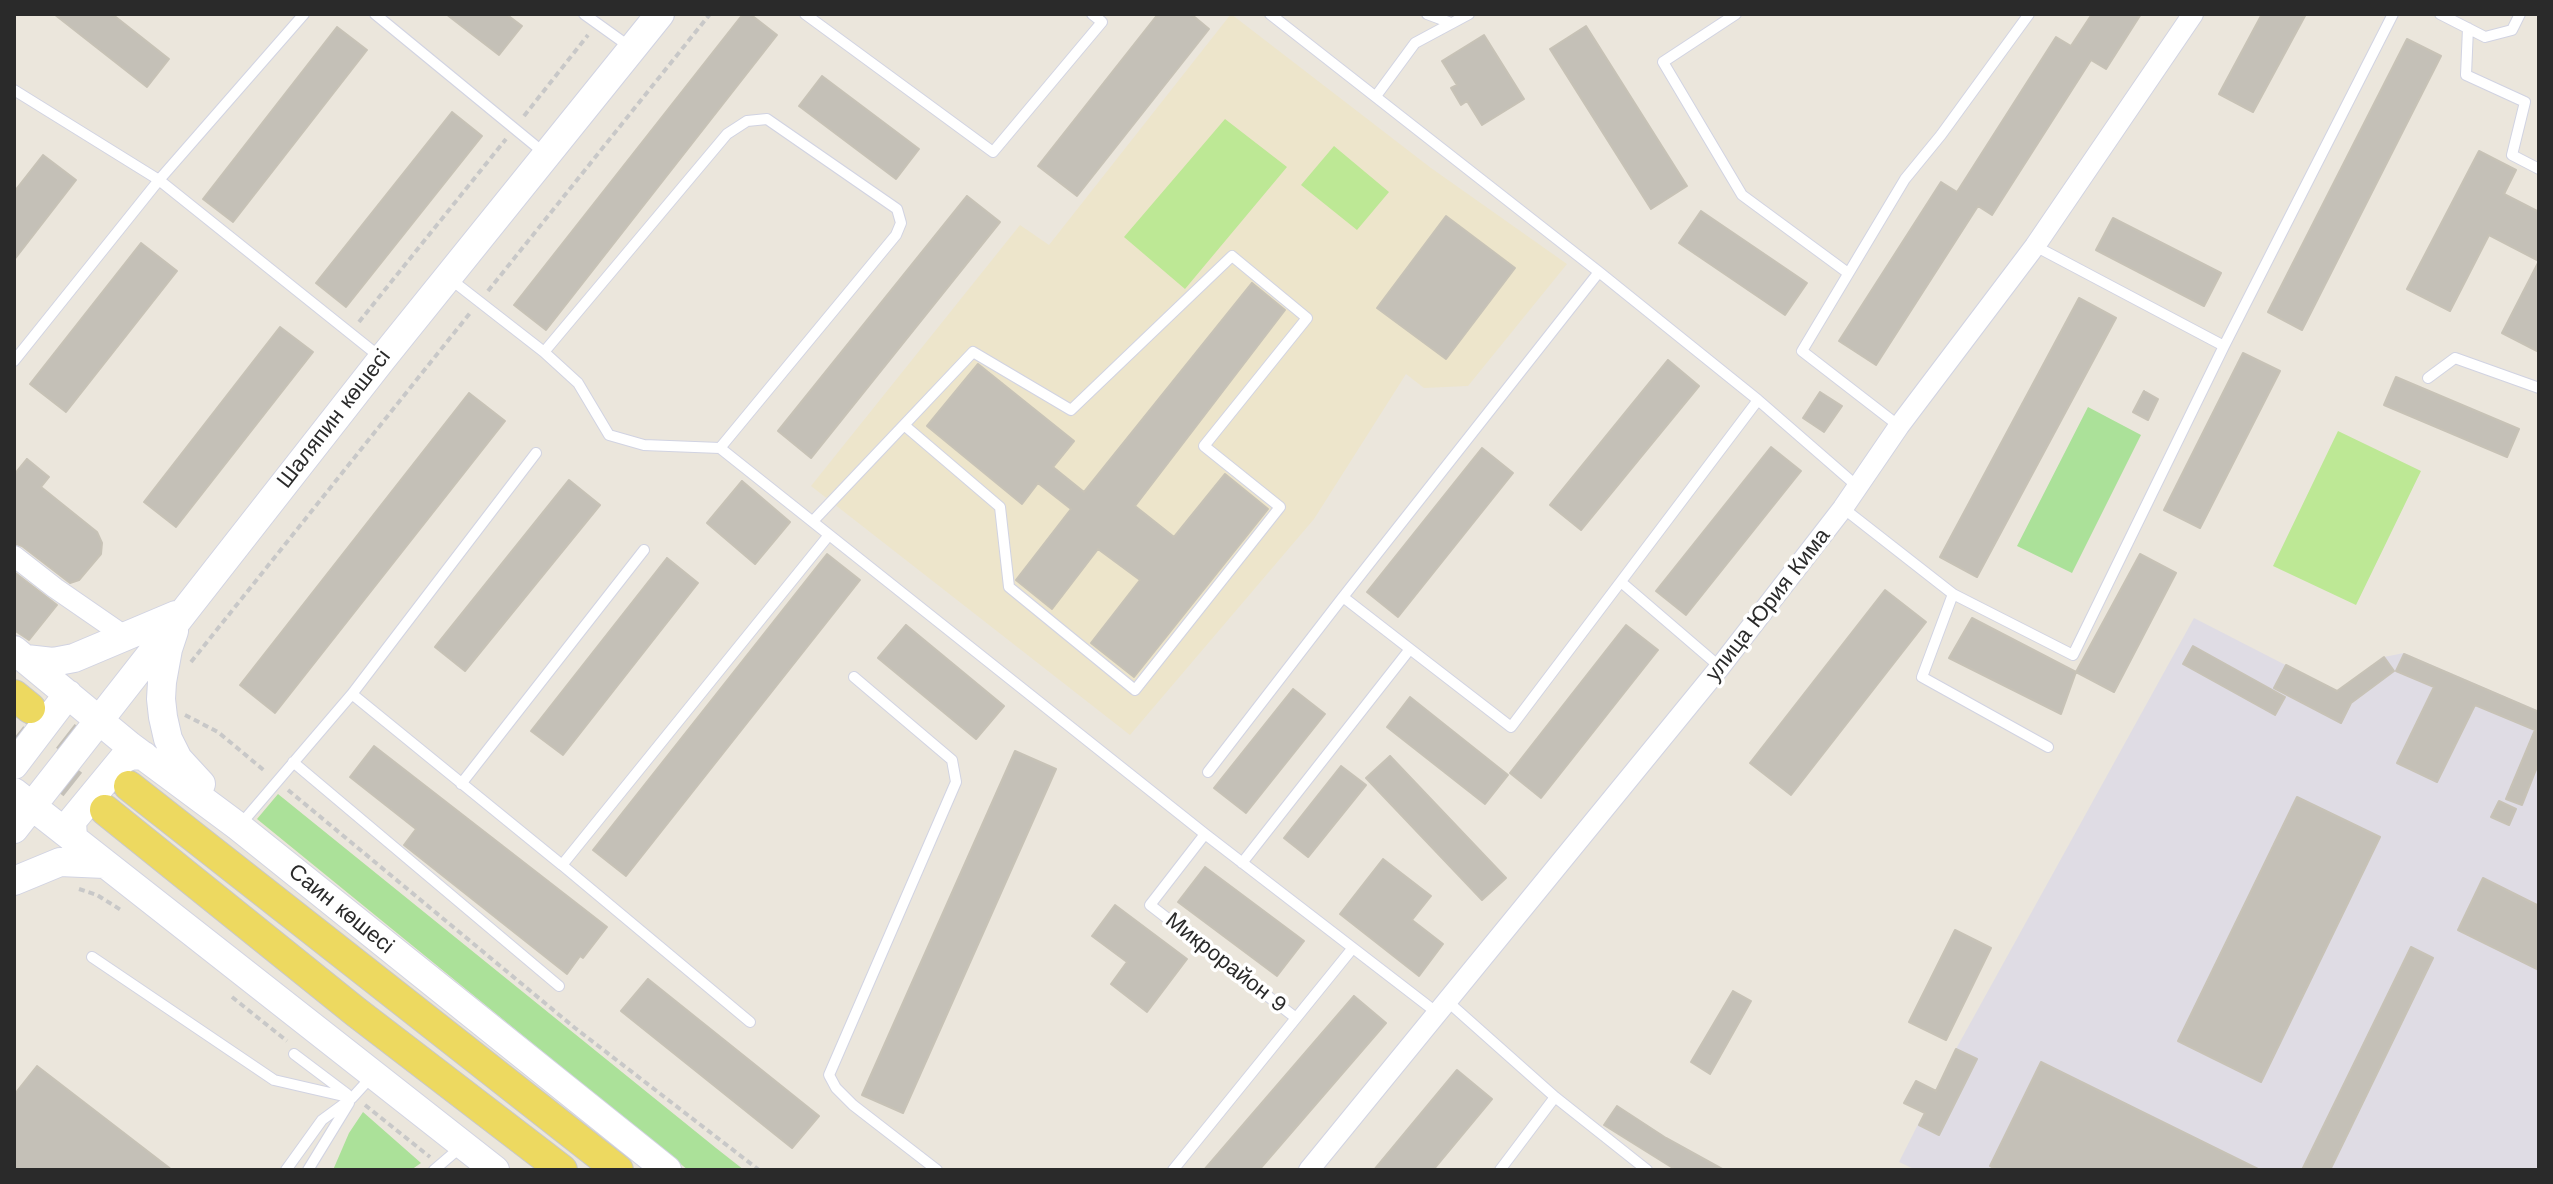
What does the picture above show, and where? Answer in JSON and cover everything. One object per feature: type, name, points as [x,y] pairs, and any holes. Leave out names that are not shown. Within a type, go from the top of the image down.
[{"type":"main road","name":"Шаляпин көшесі","points":[[14,829],[23,799],[98,720],[382,359],[660,14]]},
{"type":"main road","points":[[20,655],[53,662],[74,658],[181,613]]},
{"type":"main road","points":[[181,613],[168,649],[161,691],[168,739],[178,759],[239,827]]},
{"type":"main road","name":"Саин көшесі","points":[[20,655],[667,1170]]},
{"type":"main road","points":[[14,765],[68,694]]},
{"type":"main road","points":[[73,839],[72,821],[123,759],[133,755],[144,756]]},
{"type":"main road","name":"Саин көшесі","points":[[129,786],[618,1170]]},
{"type":"main road","points":[[23,799],[495,1170]]},
{"type":"main road","points":[[105,810],[356,1012],[562,1170]]},
{"type":"main road","points":[[14,881],[60,862],[105,864]]},
{"type":"street","name":"улица Юрия Кима","points":[[1309,1170],[1720,667],[1843,508],[1899,426],[2035,246],[2193,14]]},
{"type":"street","points":[[14,556],[126,637]]},
{"type":"lane","points":[[14,361],[159,180],[304,14]]},
{"type":"lane","points":[[375,14],[546,155]]},
{"type":"lane","points":[[584,14],[632,49]]},
{"type":"lane","points":[[809,15],[993,152],[1102,22],[1092,14]]},
{"type":"lane","points":[[1270,14],[1599,272],[1758,400],[1858,487]]},
{"type":"lane","points":[[1427,14],[1451,23]]},
{"type":"lane","points":[[1376,96],[1415,43],[1469,14]]},
{"type":"lane","points":[[1736,14],[1663,62],[1742,195],[1848,273]]},
{"type":"lane","points":[[1899,426],[1802,351],[1905,179],[2029,14]]},
{"type":"lane","points":[[1843,508],[1953,594],[2073,655],[2224,346],[2393,14]]},
{"type":"lane","points":[[2440,14],[2485,37],[2512,30],[2520,14]]},
{"type":"lane","points":[[2468,28],[2466,75],[2525,102],[2512,155],[2539,169]]},
{"type":"lane","points":[[14,90],[159,180],[382,359]]},
{"type":"lane","points":[[544,352],[727,134],[747,121],[767,119],[897,209],[901,223],[896,235],[720,448]]},
{"type":"lane","points":[[2035,246],[2224,346]]},
{"type":"lane","points":[[813,521],[973,352],[1071,410],[1232,256],[1307,318],[1204,446],[1280,507],[1135,690],[1009,587],[1000,507],[904,425]]},
{"type":"lane","points":[[1208,772],[1599,272]]},
{"type":"lane","points":[[448,277],[544,352],[578,383],[609,435],[644,445],[720,448],[1352,949],[1440,1006],[1647,1170]]},
{"type":"lane","points":[[2428,378],[2455,358],[2539,388]]},
{"type":"lane","points":[[1343,597],[1511,727],[1758,400]]},
{"type":"lane","points":[[239,827],[352,694],[536,453]]},
{"type":"lane","points":[[562,865],[829,535]]},
{"type":"lane","points":[[461,784],[644,550]]},
{"type":"lane","points":[[1621,582],[1720,667]]},
{"type":"lane","points":[[1953,594],[1922,677],[2048,747]]},
{"type":"lane","points":[[1242,863],[1410,649]]},
{"type":"lane","points":[[854,677],[952,760],[956,782],[829,1075],[836,1088],[853,1105],[937,1170]]},
{"type":"lane","points":[[352,694],[750,1022]]},
{"type":"lane","points":[[293,762],[559,986]]},
{"type":"lane","name":"Микрорайон 9","points":[[1205,834],[1150,905],[1296,1018]]},
{"type":"lane","points":[[1173,1170],[1352,949]]},
{"type":"lane","points":[[92,957],[274,1080],[353,1097]]},
{"type":"lane","points":[[293,1050],[353,1097]]},
{"type":"lane","points":[[308,1170],[353,1097],[373,1075]]},
{"type":"lane","points":[[286,1170],[322,1120],[353,1097]]},
{"type":"lane","points":[[1501,1169],[1555,1097]]},
{"type":"lane","points":[[437,1168],[462,1146]]},
{"type":"path","points":[[189,664],[710,14]]},
{"type":"path","points":[[368,312],[597,24]]},
{"type":"path","points":[[178,714],[189,716],[218,732],[575,1028],[759,1170]]},
{"type":"path","points":[[77,888],[97,895],[132,917]]},
{"type":"path","points":[[231,996],[293,1050]]},
{"type":"path","points":[[353,1097],[437,1168]]},
{"type":"shaded area","points":[[1231,14],[1431,168],[1567,264],[1468,386],[1424,388],[1406,374],[1314,519],[1130,735],[811,486],[1020,225],[1049,245]]},
{"type":"shaded area","points":[[2194,618],[2340,693],[2345,685],[2384,657],[2404,653],[2539,711],[2539,1170],[1916,1170],[1899,1162],[1956,1049]]},
{"type":"green space","points":[[1225,119],[1287,167],[1185,289],[1124,237]]},
{"type":"green space","points":[[1334,146],[1389,192],[1357,230],[1301,185]]},
{"type":"green space","points":[[2088,407],[2141,435],[2072,573],[2017,546]]},
{"type":"green space","points":[[2338,431],[2421,471],[2356,605],[2273,566]]},
{"type":"green space","points":[[278,794],[744,1170],[688,1170],[257,819]]},
{"type":"green space","points":[[363,1112],[421,1163],[411,1170],[333,1170],[349,1133]]},
{"type":"building","points":[[54,14],[112,14],[169,59],[147,87]]},
{"type":"building","points":[[446,14],[506,14],[522,26],[499,55]]},
{"type":"building","points":[[743,14],[750,14],[777,35],[546,330],[514,305]]},
{"type":"building","points":[[1158,14],[1191,14],[1209,29],[1077,196],[1038,166]]},
{"type":"building","points":[[2092,14],[2141,14],[2106,69],[2091,60],[1992,215],[1978,206],[1876,365],[1839,341],[1941,182],[1957,192],[2056,37],[2071,46]]},
{"type":"building","points":[[2262,14],[2306,14],[2253,112],[2219,94]]},
{"type":"building","points":[[1586,26],[1687,186],[1651,209],[1550,49]]},
{"type":"building","points":[[337,27],[367,50],[233,222],[203,199]]},
{"type":"building","points":[[1484,35],[1524,99],[1482,125],[1467,101],[1461,105],[1451,88],[1457,85],[1442,61]]},
{"type":"building","points":[[2407,39],[2441,56],[2302,330],[2268,312]]},
{"type":"building","points":[[822,76],[919,149],[896,179],[799,106]]},
{"type":"building","points":[[452,112],[482,136],[346,307],[316,283]]},
{"type":"building","points":[[2479,151],[2516,170],[2504,194],[2539,212],[2539,261],[2489,235],[2450,311],[2407,289]]},
{"type":"building","points":[[43,155],[76,180],[14,260],[14,192]]},
{"type":"building","points":[[967,196],[1000,222],[811,458],[778,431]]},
{"type":"building","points":[[1701,211],[1807,283],[1785,315],[1679,243]]},
{"type":"building","points":[[1446,216],[1515,268],[1446,359],[1377,308]]},
{"type":"building","points":[[2113,218],[2221,273],[2204,306],[2096,250]]},
{"type":"building","points":[[141,243],[177,271],[66,412],[30,384]]},
{"type":"building","points":[[2539,261],[2539,352],[2502,333]]},
{"type":"building","points":[[1252,283],[1285,310],[1135,506],[1174,537],[1225,474],[1268,509],[1134,677],[1091,643],[1140,580],[1098,549],[1052,609],[1016,580],[1071,509],[1038,483],[1022,504],[927,426],[978,364],[1074,441],[1053,467],[1084,492]]},
{"type":"building","points":[[2079,298],[2116,318],[1977,577],[1940,557]]},
{"type":"building","points":[[280,327],[313,352],[176,527],[144,502]]},
{"type":"building","points":[[2243,353],[2280,371],[2200,528],[2164,510]]},
{"type":"building","points":[[1668,360],[1699,386],[1581,530],[1550,505]]},
{"type":"building","points":[[2396,377],[2519,429],[2507,457],[2384,405]]},
{"type":"building","points":[[2144,391],[2158,399],[2148,420],[2133,412]]},
{"type":"building","points":[[1820,392],[1842,406],[1824,432],[1803,418]]},
{"type":"building","points":[[469,393],[505,421],[275,713],[240,685]]},
{"type":"building","points":[[1771,447],[1801,471],[1686,615],[1656,591]]},
{"type":"building","points":[[1482,448],[1513,473],[1398,617],[1367,592]]},
{"type":"building","points":[[27,459],[49,477],[41,487],[97,532],[102,543],[101,554],[79,580],[70,583],[14,543],[14,475]]},
{"type":"building","points":[[569,480],[600,505],[465,671],[435,647]]},
{"type":"building","points":[[742,481],[790,522],[755,564],[707,523]]},
{"type":"building","points":[[827,554],[860,580],[626,876],[593,850]]},
{"type":"building","points":[[2140,554],[2176,573],[2114,692],[2076,672]]},
{"type":"building","points":[[667,558],[698,583],[563,755],[531,731]]},
{"type":"building","points":[[14,572],[57,605],[29,640],[14,630]]},
{"type":"building","points":[[1885,590],[1926,622],[1791,795],[1750,763]]},
{"type":"building","points":[[1972,618],[2076,672],[2061,714],[1949,658]]},
{"type":"building","points":[[906,625],[1004,706],[976,739],[878,658]]},
{"type":"building","points":[[1626,625],[1658,650],[1541,798],[1510,773]]},
{"type":"building","points":[[2193,646],[2285,697],[2275,715],[2183,664]]},
{"type":"building","points":[[2404,654],[2539,712],[2539,762],[2522,805],[2506,799],[2535,730],[2475,705],[2437,782],[2397,763],[2434,687],[2396,671]]},
{"type":"building","points":[[2384,657],[2394,671],[2351,703],[2341,723],[2274,688],[2286,665],[2337,691]]},
{"type":"building","points":[[1293,689],[1325,714],[1246,813],[1214,788]]},
{"type":"building","points":[[1410,697],[1508,775],[1485,804],[1387,727]]},
{"type":"building","points":[[374,746],[607,927],[567,974],[404,845],[416,829],[350,777]]},
{"type":"building","points":[[1015,751],[1056,769],[903,1113],[862,1095]]},
{"type":"building","points":[[1390,756],[1506,878],[1482,900],[1366,778]]},
{"type":"building","points":[[1341,766],[1366,785],[1308,857],[1284,838]]},
{"type":"building","points":[[2297,797],[2380,837],[2261,1082],[2178,1041]]},
{"type":"building","points":[[2499,801],[2516,809],[2509,825],[2491,817]]},
{"type":"building","points":[[1383,859],[1431,896],[1412,920],[1443,944],[1419,976],[1340,914]]},
{"type":"building","points":[[1205,867],[1304,941],[1277,976],[1178,902]]},
{"type":"building","points":[[2483,878],[2539,906],[2539,970],[2458,930]]},
{"type":"building","points":[[1115,905],[1187,959],[1147,1012],[1111,984],[1127,962],[1092,936]]},
{"type":"building","points":[[1955,930],[1991,948],[1946,1040],[1909,1022]]},
{"type":"building","points":[[2411,947],[2433,958],[2330,1170],[2302,1170]]},
{"type":"building","points":[[648,979],[819,1116],[792,1148],[621,1011]]},
{"type":"building","points":[[1733,991],[1751,1001],[1710,1074],[1691,1062]]},
{"type":"building","points":[[1354,996],[1386,1023],[1259,1170],[1204,1170]]},
{"type":"building","points":[[1956,1049],[1977,1059],[1939,1135],[1919,1125],[1925,1113],[1904,1103],[1916,1081],[1936,1091]]},
{"type":"building","points":[[2041,1062],[2260,1170],[1998,1170],[1990,1166]]},
{"type":"building","points":[[37,1066],[172,1170],[14,1170],[14,1095]]},
{"type":"building","points":[[1457,1070],[1492,1099],[1433,1170],[1374,1170]]},
{"type":"building","points":[[1617,1106],[1724,1170],[1676,1170],[1604,1125]]},
{"type":"tunnel","points":[[30,708],[129,786]]},
{"type":"tunnel","points":[[14,738],[105,810]]}]
